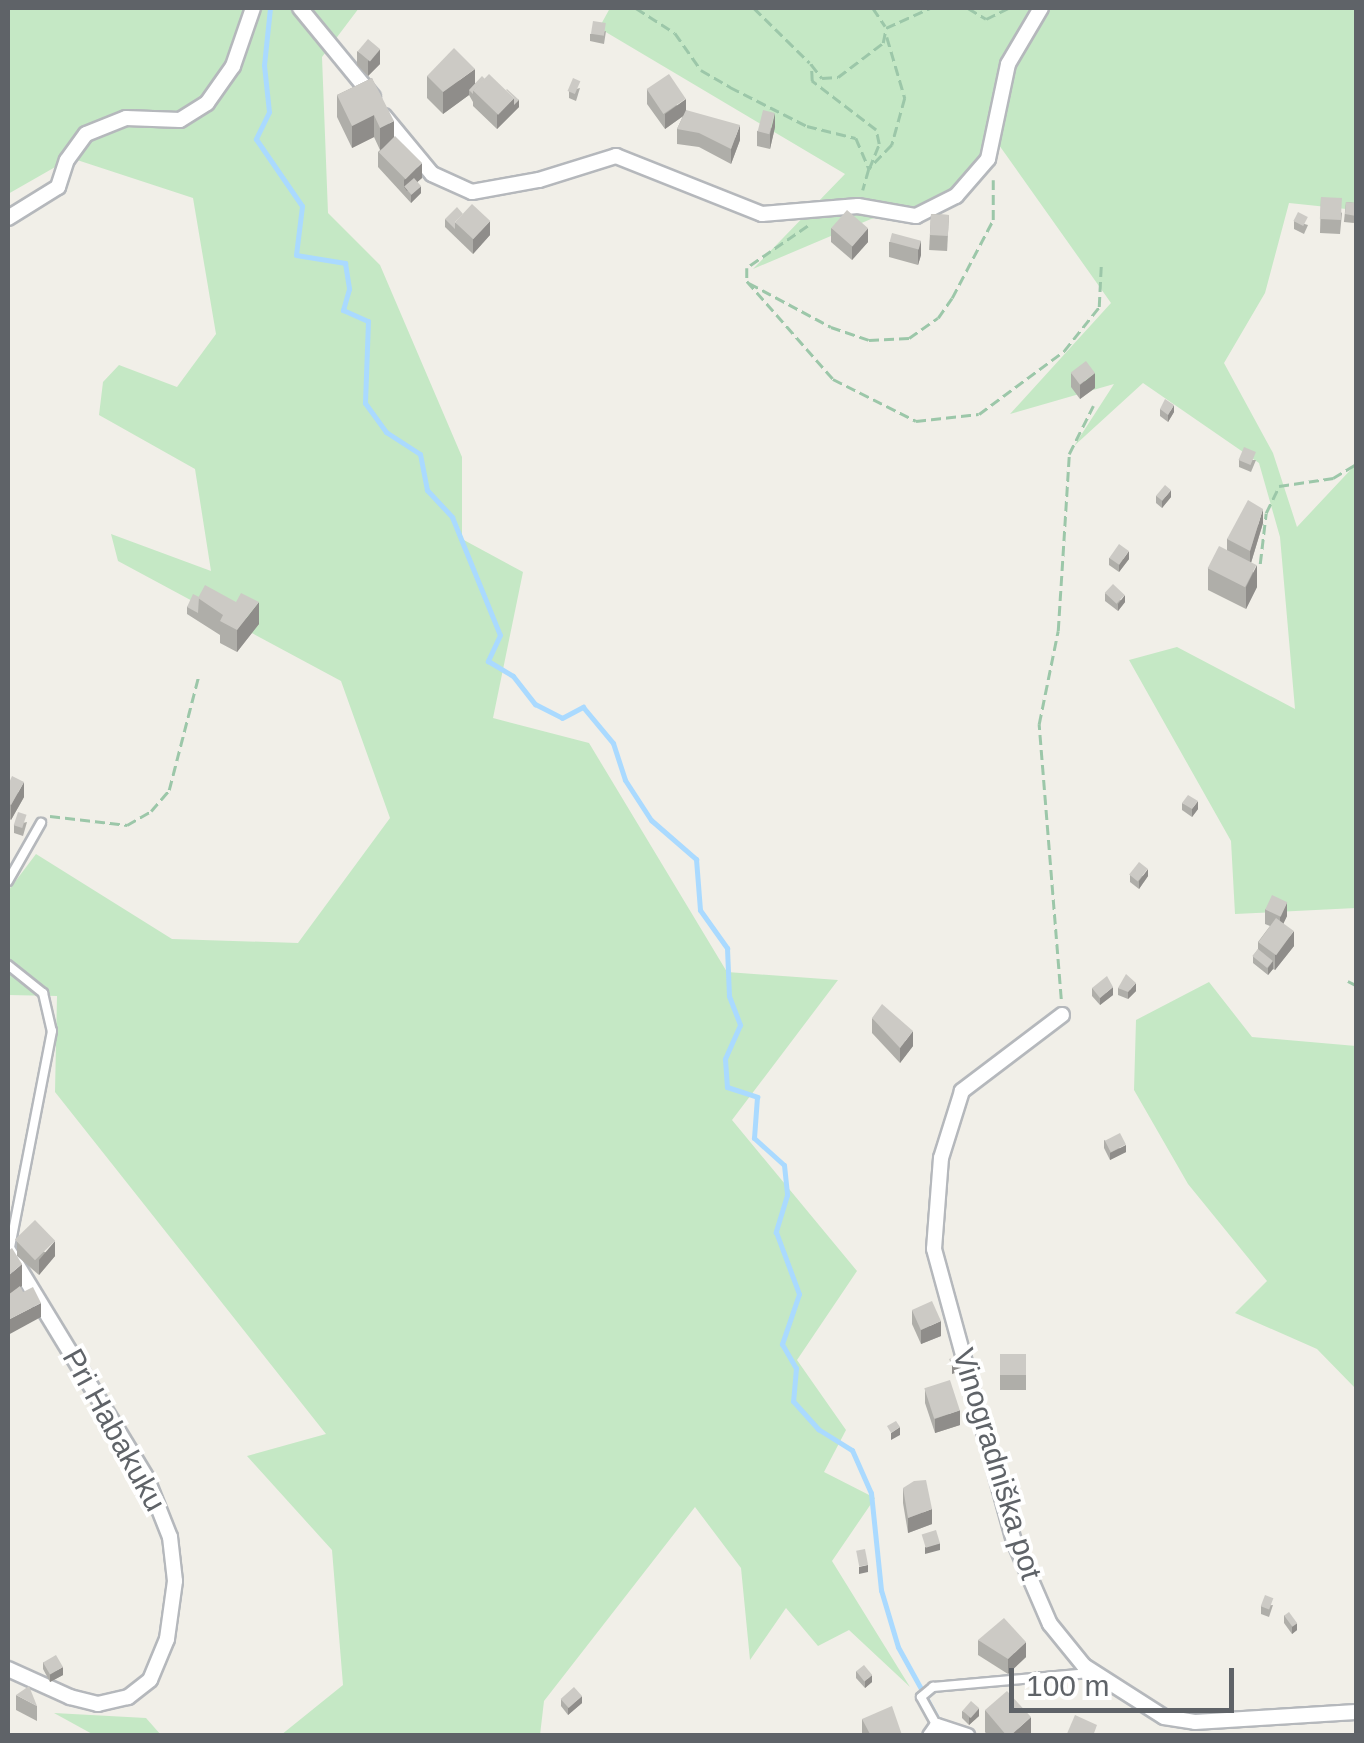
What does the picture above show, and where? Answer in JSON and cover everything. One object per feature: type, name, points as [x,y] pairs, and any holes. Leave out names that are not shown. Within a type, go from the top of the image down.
[{"type":"street","points":[[8,218],[58,188],[67,160],[86,134],[126,118],[180,120],[207,103],[232,66],[253,8]]},
{"type":"street","points":[[300,8],[404,147],[432,174],[472,192],[539,180],[616,156],[762,214],[858,206],[916,216],[940,208],[988,159],[1008,64],[1041,8]]},
{"type":"street","name":"Vinogradniška pot","points":[[1062,1015],[962,1092],[941,1158],[934,1249],[1014,1542],[1050,1624],[1094,1672],[1164,1718],[1195,1722],[1356,1712]]},
{"type":"street","name":"Pri Habakuku","points":[[8,1251],[147,1480],[170,1537],[175,1580],[167,1639],[150,1680],[128,1698],[98,1704],[8,1669]]},
{"type":"lane","points":[[8,881],[40,823]]},
{"type":"lane","name":"Pri Habakuku","points":[[8,966],[43,993],[52,1031],[8,1251]]},
{"type":"lane","points":[[945,1731],[923,1696],[933,1687],[1094,1672]]},
{"type":"path","points":[[636,8],[675,34],[702,70],[730,87],[807,126],[856,138],[869,168]]},
{"type":"path","points":[[754,8],[822,78],[838,76],[887,38]]},
{"type":"path","points":[[869,168],[892,145],[906,98],[886,28],[873,8]]},
{"type":"path","points":[[886,28],[930,8]]},
{"type":"path","points":[[968,8],[986,19],[998,18],[1008,8]]},
{"type":"path","points":[[811,64],[812,81],[876,130],[879,144],[858,206]]},
{"type":"path","points":[[747,281],[832,328],[869,340],[908,338],[938,318],[993,220],[996,196],[988,159]]},
{"type":"path","points":[[840,208],[768,251],[747,268],[747,281],[833,379],[892,413],[941,423],[978,414],[1064,350],[1099,307],[1101,266]]},
{"type":"path","points":[[1062,1015],[1039,724],[1058,632],[1059,540],[1069,454],[1093,406]]},
{"type":"path","points":[[1260,564],[1266,513],[1279,486],[1333,478],[1356,464]]},
{"type":"path","points":[[40,823],[55,812],[127,825],[152,811],[169,790],[198,678]]},
{"type":"path","points":[[1348,981],[1356,985]]},
{"type":"green space","points":[[8,8],[359,8],[322,57],[328,213],[380,265],[462,457],[462,539],[523,572],[493,718],[589,743],[727,972],[838,980],[732,1120],[857,1271],[797,1360],[846,1430],[824,1472],[875,1498],[832,1561],[910,1687],[849,1630],[818,1646],[786,1608],[750,1660],[741,1568],[695,1507],[544,1701],[540,1735],[281,1735],[343,1685],[332,1550],[247,1456],[326,1434],[55,1092],[57,996],[8,995],[8,891],[36,854],[172,939],[298,943],[390,818],[341,681],[118,561],[111,534],[211,571],[195,469],[99,415],[103,382],[119,365],[177,387],[216,334],[193,198],[71,158],[8,194]]},
{"type":"green space","points":[[610,8],[1356,8],[1356,210],[1289,203],[1265,293],[1224,363],[1273,453],[1297,527],[1356,464],[1356,908],[1235,914],[1231,841],[1129,660],[1177,647],[1295,709],[1280,537],[1259,463],[1143,383],[1074,446],[1114,384],[1010,414],[1111,303],[994,138],[960,197],[871,219],[753,269],[845,174],[599,28]]},
{"type":"green space","points":[[1209,982],[1252,1037],[1356,1046],[1356,1389],[1317,1349],[1235,1313],[1267,1281],[1188,1184],[1134,1090],[1136,1020]]},
{"type":"green space","points":[[54,1713],[146,1718],[161,1735],[94,1735]]},
{"type":"building","points":[[593,21],[606,23],[604,36],[591,34]]},
{"type":"building","points":[[368,39],[380,49],[370,62],[358,51]]},
{"type":"building","points":[[454,48],[475,69],[443,92],[427,76]]},
{"type":"building","points":[[489,74],[514,98],[498,115],[473,91]]},
{"type":"building","points":[[669,74],[686,99],[663,114],[647,89]]},
{"type":"building","points":[[482,76],[485,79],[473,94],[469,90]]},
{"type":"building","points":[[372,78],[394,121],[380,128],[374,115],[352,126],[337,95]]},
{"type":"building","points":[[573,78],[580,81],[575,94],[568,91]]},
{"type":"building","points":[[686,110],[740,125],[731,149],[699,133],[677,129]]},
{"type":"building","points":[[763,110],[775,113],[769,134],[758,131]]},
{"type":"building","points":[[395,136],[422,163],[406,179],[379,152]]},
{"type":"building","points":[[414,178],[421,186],[411,195],[404,187]]},
{"type":"building","points":[[1321,197],[1342,198],[1341,220],[1320,219]]},
{"type":"building","points":[[1346,202],[1356,203],[1356,216],[1345,214]]},
{"type":"building","points":[[472,204],[490,221],[473,239],[455,222]]},
{"type":"building","points":[[457,207],[463,214],[455,222],[455,229],[445,219]]},
{"type":"building","points":[[847,210],[868,228],[852,246],[831,228]]},
{"type":"building","points":[[1298,212],[1308,217],[1303,226],[1293,221]]},
{"type":"building","points":[[931,214],[949,215],[948,236],[930,235]]},
{"type":"building","points":[[892,233],[921,241],[919,249],[890,242]]},
{"type":"building","points":[[1086,361],[1095,373],[1080,384],[1071,372]]},
{"type":"building","points":[[1165,399],[1174,405],[1168,415],[1160,409]]},
{"type":"building","points":[[1244,447],[1256,452],[1250,465],[1239,460]]},
{"type":"building","points":[[1165,485],[1171,490],[1162,501],[1156,496]]},
{"type":"building","points":[[1248,500],[1263,509],[1250,551],[1227,539]]},
{"type":"building","points":[[1119,544],[1129,551],[1119,565],[1109,558]]},
{"type":"building","points":[[1219,546],[1256,565],[1245,587],[1208,568]]},
{"type":"building","points":[[1113,584],[1125,595],[1117,604],[1105,593]]},
{"type":"building","points":[[205,585],[236,602],[241,593],[259,602],[237,630],[220,621],[223,615],[198,598]]},
{"type":"building","points":[[193,594],[199,597],[198,613],[187,607]]},
{"type":"building","points":[[12,776],[24,782],[11,805],[8,785]]},
{"type":"building","points":[[1188,795],[1198,801],[1192,809],[1182,803]]},
{"type":"building","points":[[18,812],[27,815],[22,828],[14,825]]},
{"type":"building","points":[[1139,862],[1148,869],[1138,881],[1129,875]]},
{"type":"building","points":[[1272,895],[1287,902],[1281,917],[1265,910]]},
{"type":"building","points":[[1276,918],[1294,931],[1276,955],[1258,942]]},
{"type":"building","points":[[1258,949],[1273,961],[1267,968],[1252,956]]},
{"type":"building","points":[[1126,974],[1136,983],[1128,992],[1118,988]]},
{"type":"building","points":[[1107,976],[1113,987],[1100,998],[1092,988]]},
{"type":"building","points":[[882,1004],[913,1031],[900,1048],[872,1018]]},
{"type":"building","points":[[1120,1133],[1126,1145],[1111,1152],[1105,1141]]},
{"type":"building","points":[[35,1220],[55,1241],[35,1260],[15,1239]]},
{"type":"building","points":[[12,1248],[22,1264],[8,1276],[8,1251]]},
{"type":"building","points":[[20,1286],[23,1292],[33,1287],[41,1303],[8,1320],[8,1295]]},
{"type":"building","points":[[932,1301],[941,1321],[921,1330],[912,1310]]},
{"type":"building","points":[[1000,1354],[1026,1354],[1026,1375],[1000,1375]]},
{"type":"building","points":[[958,1356],[961,1364],[952,1366],[949,1359]]},
{"type":"building","points":[[950,1380],[960,1410],[934,1419],[924,1388]]},
{"type":"building","points":[[896,1421],[900,1427],[891,1433],[887,1426]]},
{"type":"building","points":[[926,1480],[932,1509],[908,1518],[903,1488]]},
{"type":"building","points":[[936,1530],[940,1543],[926,1548],[922,1534]]},
{"type":"building","points":[[865,1549],[868,1565],[859,1566],[856,1551]]},
{"type":"building","points":[[1265,1595],[1273,1598],[1269,1609],[1261,1606]]},
{"type":"building","points":[[1289,1612],[1297,1623],[1292,1627],[1284,1616]]},
{"type":"building","points":[[1004,1618],[1026,1642],[1008,1659],[978,1640]]},
{"type":"building","points":[[56,1655],[63,1667],[50,1675],[43,1662]]},
{"type":"building","points":[[864,1665],[872,1675],[864,1681],[856,1671]]},
{"type":"building","points":[[29,1686],[37,1706],[16,1695]]},
{"type":"building","points":[[574,1687],[582,1696],[569,1708],[561,1699]]},
{"type":"building","points":[[1007,1691],[1031,1717],[1010,1736],[985,1710]]},
{"type":"building","points":[[971,1701],[979,1708],[971,1718],[962,1711]]},
{"type":"building","points":[[892,1706],[902,1735],[871,1736],[862,1719]]},
{"type":"building","points":[[1075,1715],[1097,1725],[1093,1736],[1066,1736]]},
{"type":"waterway","points":[[270,8],[264,65],[269,112],[256,139],[302,206],[296,255],[345,263],[349,289],[343,310],[368,321],[365,403],[386,432],[420,454],[427,490],[452,517],[500,635],[488,661],[513,676],[535,704],[562,718],[583,707],[613,743],[625,780],[651,820],[696,859],[700,910],[727,948],[729,996],[740,1025],[725,1059],[727,1087],[757,1097],[754,1138],[784,1165],[787,1195],[776,1232],[799,1294],[782,1344],[796,1368],[793,1401],[818,1429],[852,1450],[871,1493],[881,1590],[898,1647],[941,1725]]}]
